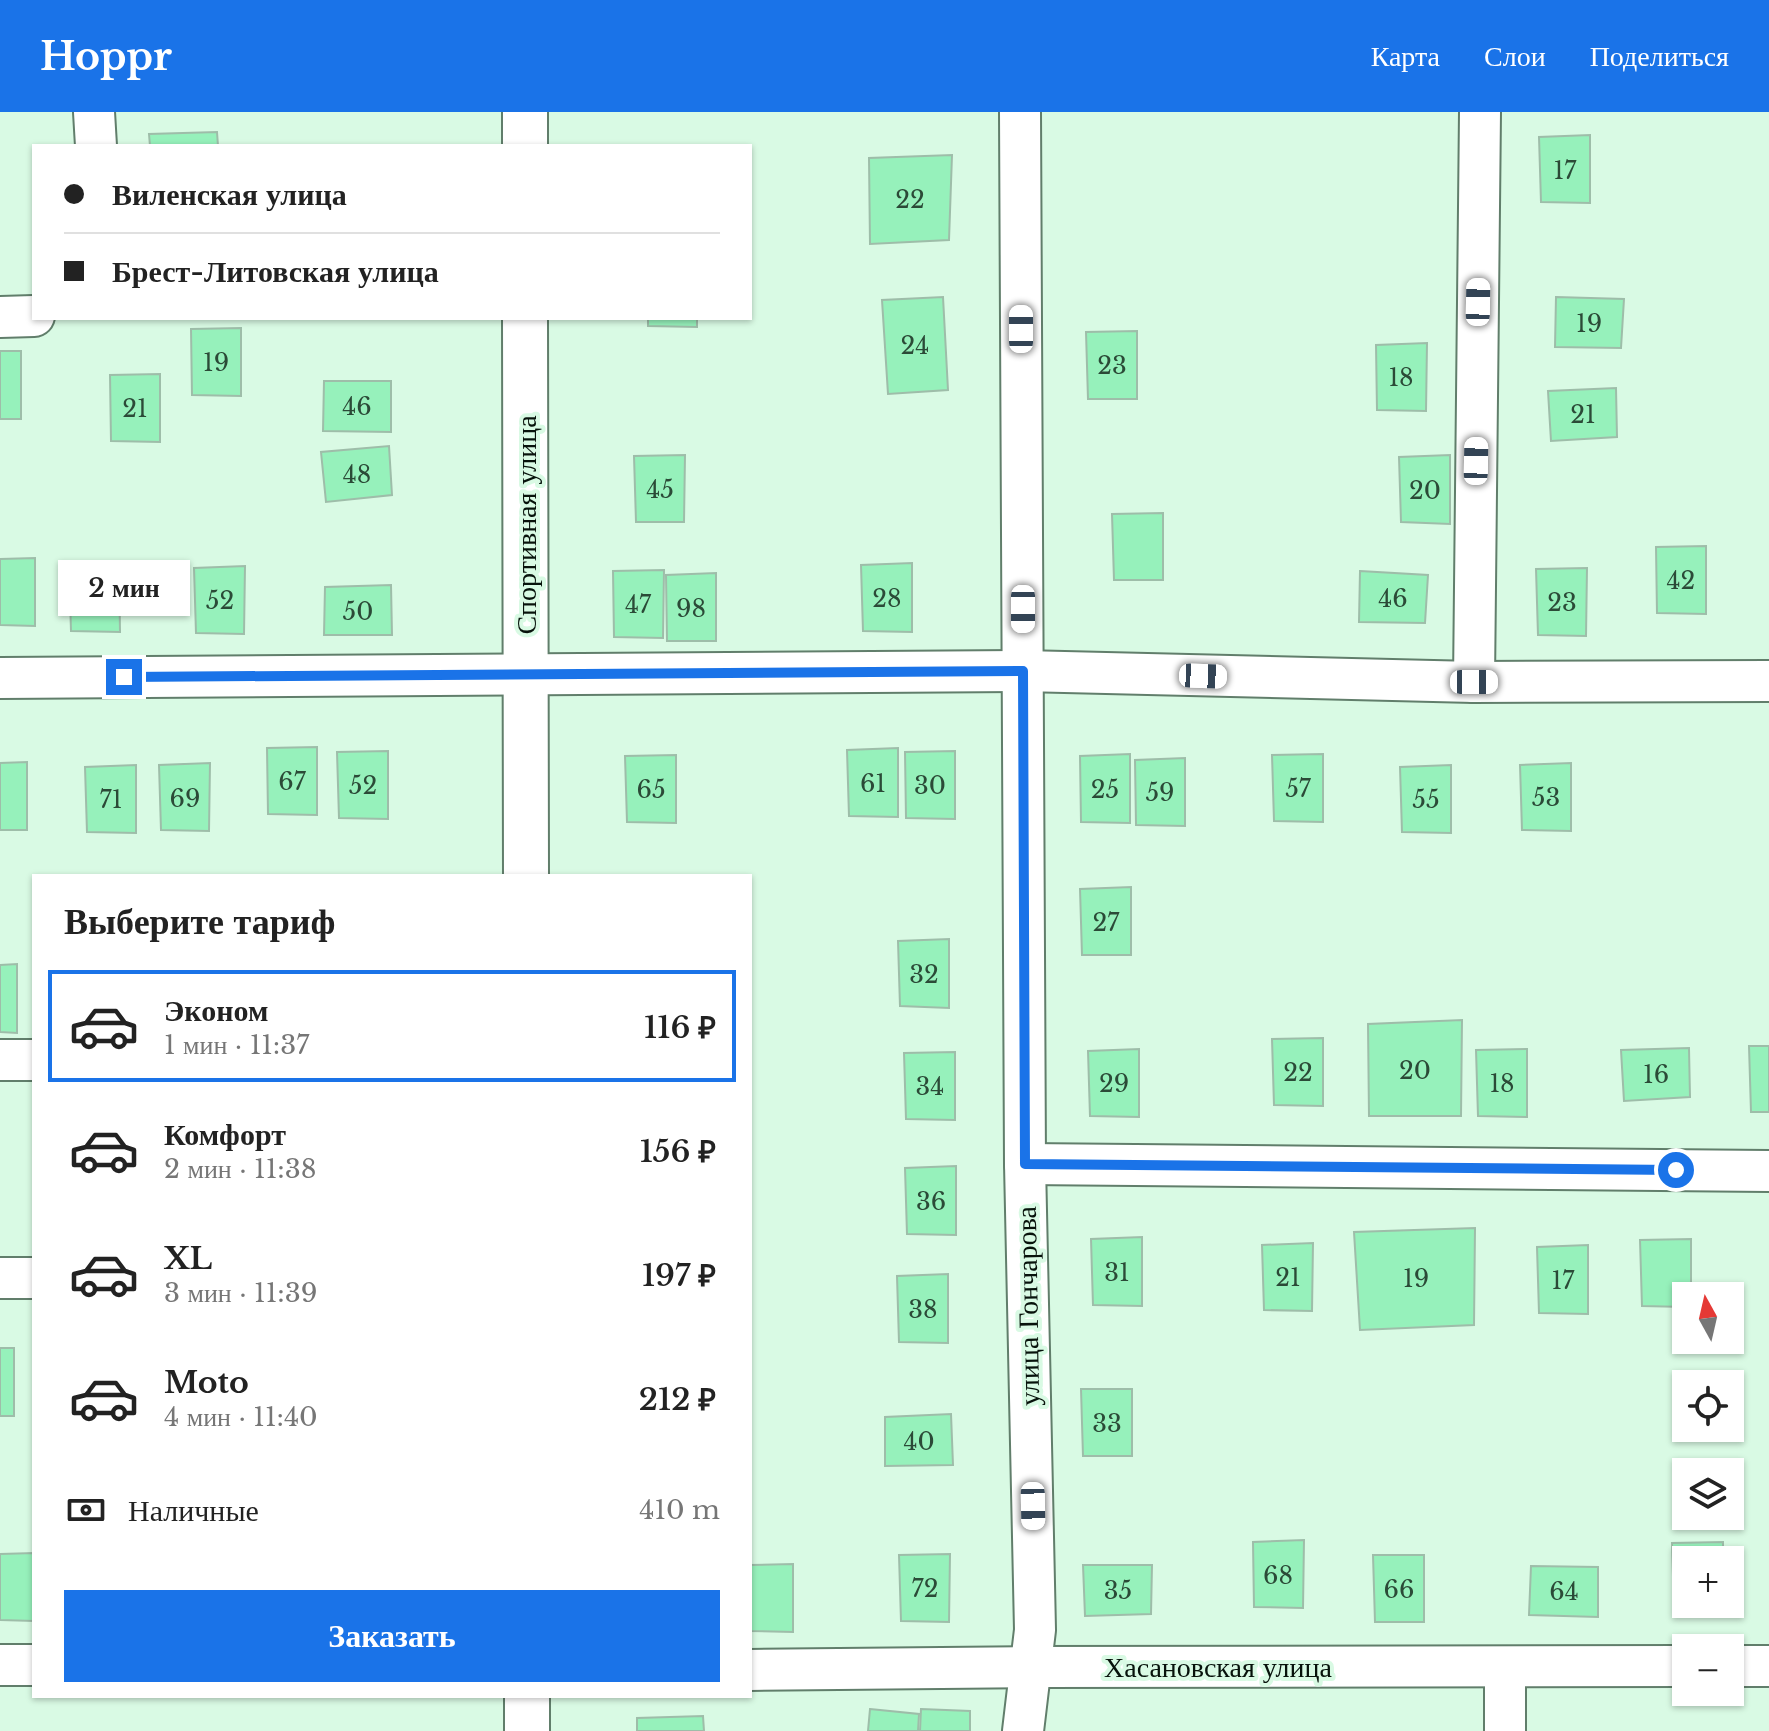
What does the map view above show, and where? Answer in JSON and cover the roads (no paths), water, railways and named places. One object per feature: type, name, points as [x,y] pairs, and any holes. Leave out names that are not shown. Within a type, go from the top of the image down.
[{"type":"street","points":[[94,112],[96,144]]},
{"type":"street","points":[[525,112],[525,144]]},
{"type":"street","name":"улица Гончарова","points":[[1020,112],[1025,1164],[1035,1630],[1023,1731]]},
{"type":"street","points":[[1474,682],[1480,112]]},
{"type":"street","points":[[0,317],[32,316]]},
{"type":"street","name":"Спортивная улица","points":[[525,320],[526,874]]},
{"type":"street","points":[[0,678],[1023,671],[1474,682],[1769,681]]},
{"type":"street","points":[[0,1060],[32,1060]]},
{"type":"street","points":[[1025,1164],[1769,1171]]},
{"type":"street","points":[[0,1278],[32,1278]]},
{"type":"street","points":[[0,1665],[32,1665]]},
{"type":"street","name":"Хасановская улица","points":[[752,1670],[1672,1666]]},
{"type":"street","points":[[1744,1666],[1769,1666]]},
{"type":"street","points":[[1505,1667],[1505,1731]]},
{"type":"street","points":[[527,1698],[527,1731]]}]
